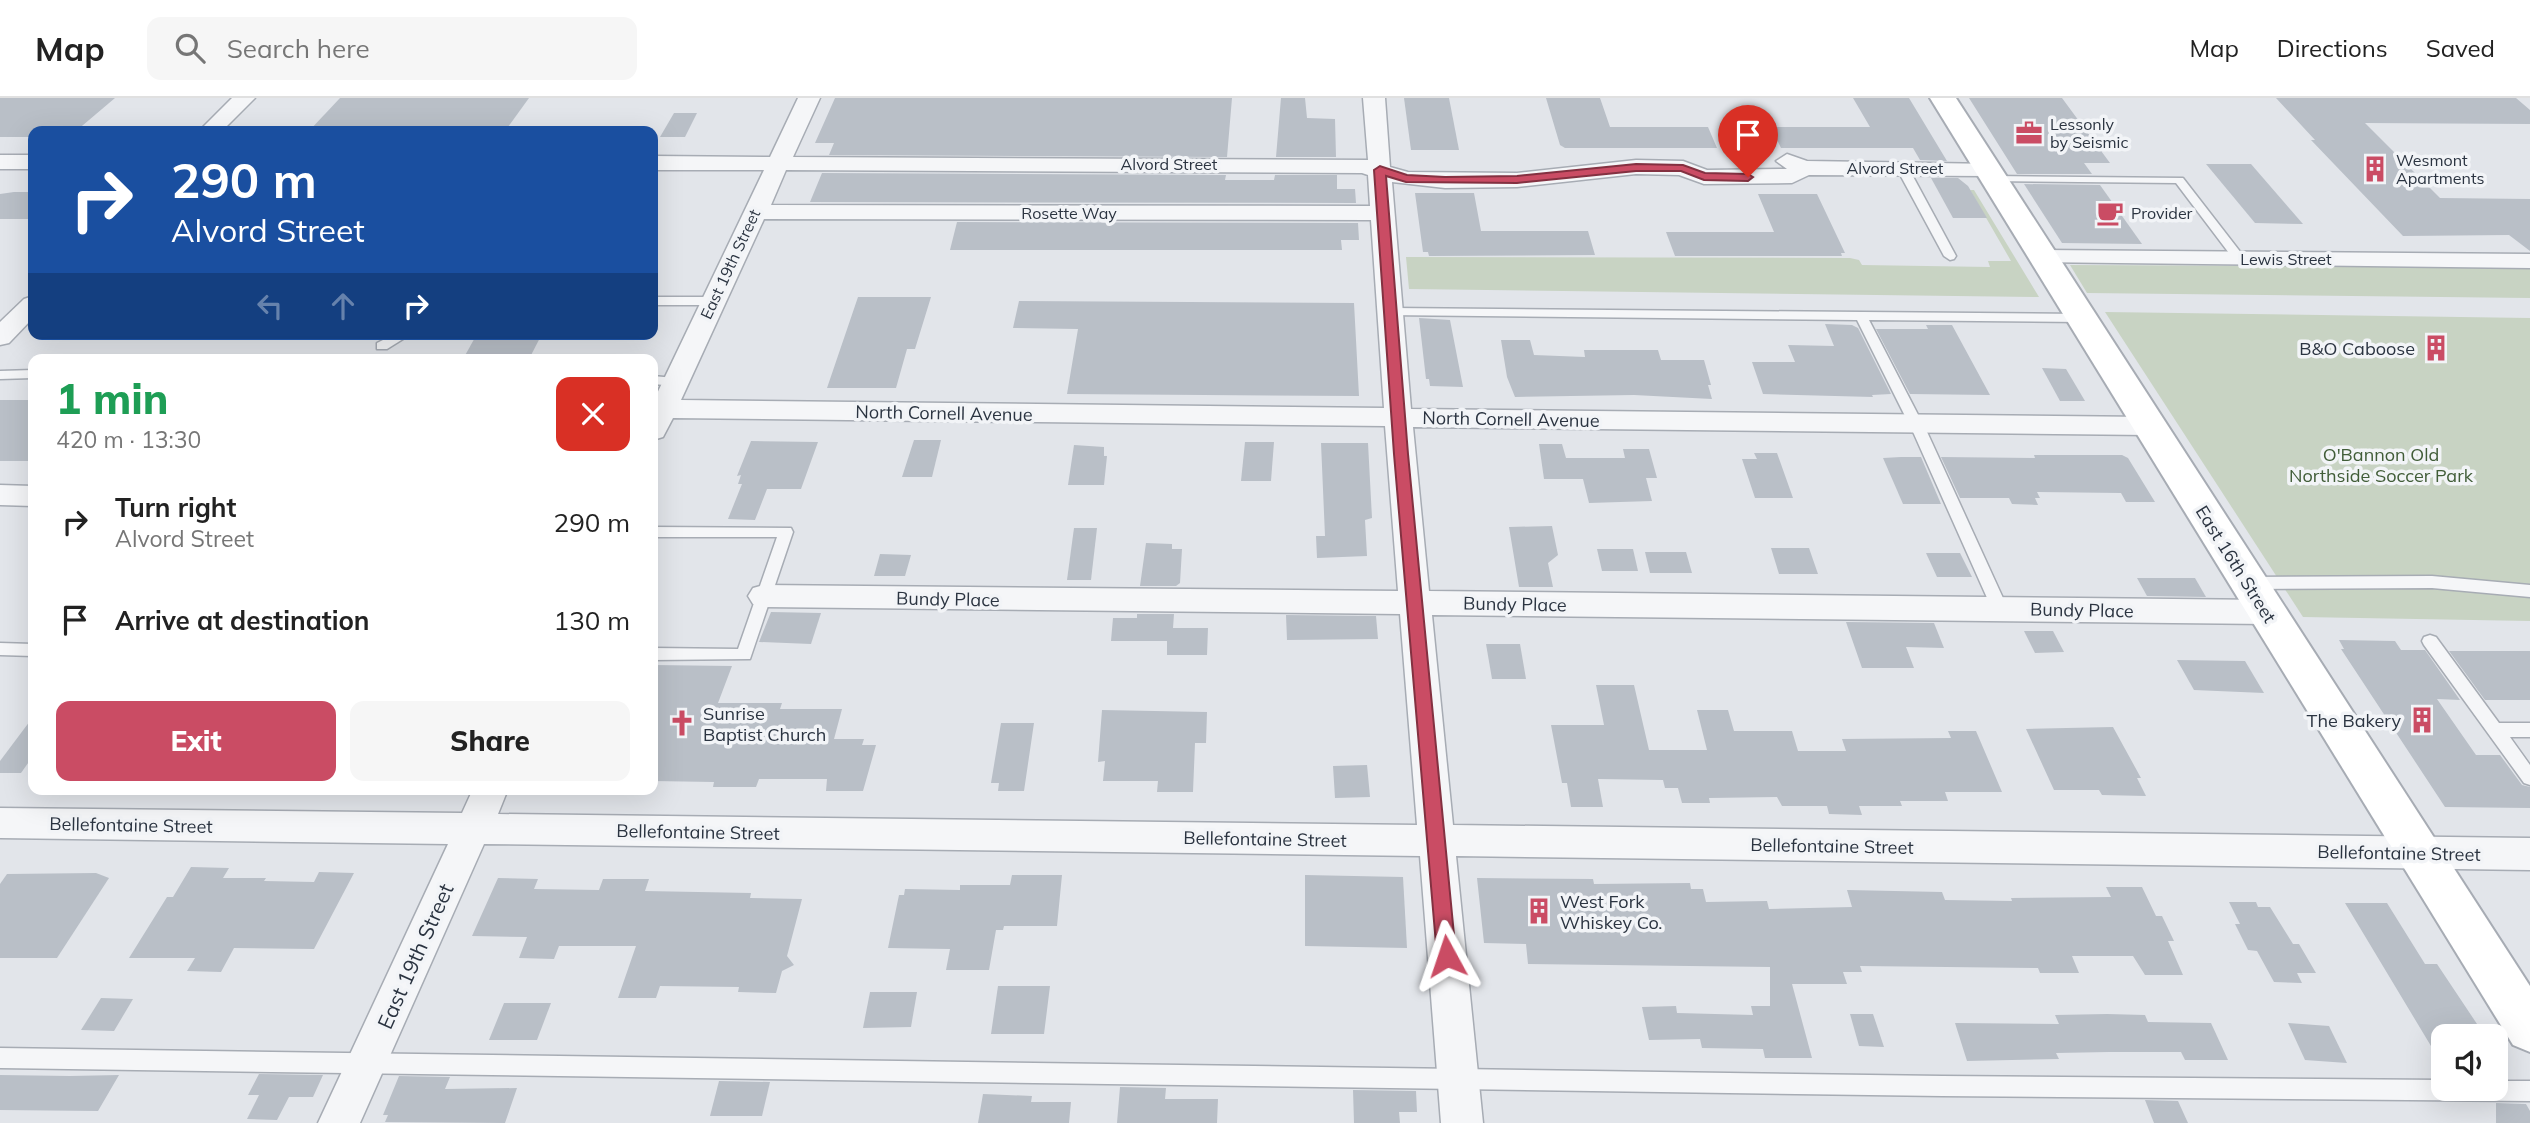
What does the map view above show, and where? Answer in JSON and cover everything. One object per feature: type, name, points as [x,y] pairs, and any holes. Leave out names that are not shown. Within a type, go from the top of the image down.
[{"type":"main road","name":"East 16th Street","points":[[1942,98],[2530,1029]]},
{"type":"street","points":[[215,126],[244,98]]},
{"type":"street","name":"East 19th Street","points":[[658,420],[664,381],[712,301],[809,98]]},
{"type":"street","points":[[1374,98],[1398,418],[1462,1123]]},
{"type":"street","points":[[0,162],[28,162]]},
{"type":"street","name":"Alvord Street","points":[[658,163],[1166,163],[1364,166],[1406,179],[1487,180],[1636,167],[1683,168],[1704,177],[1792,176],[1804,168],[1903,169],[1990,174]]},
{"type":"street","name":"Rosette Way","points":[[754,212],[1384,213]]},
{"type":"street","name":"Lewis Street","points":[[2042,257],[2530,261]]},
{"type":"street","points":[[0,337],[28,309]]},
{"type":"street","name":"North Cornell Avenue","points":[[658,420],[1398,418],[2148,426]]},
{"type":"street","points":[[0,495],[28,496]]},
{"type":"street","name":"Bundy Place","points":[[764,596],[2000,609],[2257,597]]},
{"type":"street","name":"East 19th Street","points":[[339,1123],[488,795]]},
{"type":"street","name":"Bellefontaine Street","points":[[0,823],[2530,854]]},
{"type":"lane","points":[[1903,169],[1950,256]]},
{"type":"lane","points":[[1990,174],[2179,180],[2239,258]]},
{"type":"lane","points":[[658,301],[712,301]]},
{"type":"lane","points":[[1392,312],[2081,318]]},
{"type":"lane","points":[[1861,316],[1916,423],[2000,609]]},
{"type":"lane","points":[[382,346],[394,340]]},
{"type":"lane","points":[[0,375],[28,374]]},
{"type":"lane","points":[[658,532],[786,533],[744,656],[658,654]]},
{"type":"lane","points":[[2257,597],[2432,582],[2530,591]]},
{"type":"lane","points":[[2430,641],[2530,778]]},
{"type":"lane","points":[[0,649],[28,650]]},
{"type":"lane","points":[[2495,730],[2530,730]]},
{"type":"lane","points":[[0,1058],[2530,1091]]},
{"type":"green space","points":[[1970,190],[1974,190],[2039,297],[1409,289],[1406,257],[1850,258],[1859,260],[1862,265],[1990,267],[1988,261],[2011,261]]},
{"type":"green space","points":[[2070,265],[2530,267],[2530,298],[2087,293]]},
{"type":"green space","name":"O'Bannon Old Northside Soccer Park","points":[[2105,312],[2530,318],[2530,621],[2303,617]]},
{"type":"building","points":[[0,98],[115,98],[82,126],[28,126],[28,137],[0,137]]},
{"type":"building","points":[[340,98],[529,98],[509,126],[314,126]]},
{"type":"building","points":[[835,98],[1232,98],[1227,157],[829,155],[834,143],[815,143]]},
{"type":"building","points":[[1281,98],[1305,98],[1307,118],[1335,119],[1336,157],[1276,157]]},
{"type":"building","points":[[1404,98],[1449,98],[1459,150],[1411,150]]},
{"type":"building","points":[[1546,98],[1600,98],[1610,127],[1708,127],[1717,148],[1565,148],[1560,145]]},
{"type":"building","points":[[1853,98],[1909,98],[1947,161],[1920,160],[1913,148],[1781,148],[1771,127],[1870,127]]},
{"type":"building","name":"Lessonly by Seismic","points":[[1969,98],[2062,98],[2110,163],[2084,163],[2092,174],[2017,174]]},
{"type":"building","name":"Wesmont Apartments","points":[[2276,98],[2516,98],[2530,110],[2530,124],[2365,123],[2440,198],[2530,199],[2530,251],[2509,235],[2403,236],[2311,140],[2315,140]]},
{"type":"building","points":[[674,113],[697,113],[685,137],[660,137]]},
{"type":"building","points":[[2206,164],[2251,164],[2303,224],[2255,223]]},
{"type":"building","points":[[822,173],[1226,175],[1225,180],[1274,180],[1275,175],[1337,175],[1337,189],[1355,189],[1356,203],[810,202]]},
{"type":"building","points":[[1931,178],[1958,178],[1968,186],[1987,218],[1953,218]]},
{"type":"building","points":[[2024,184],[2100,185],[2142,244],[2062,243]]},
{"type":"building","points":[[28,192],[28,219],[0,219],[0,194]]},
{"type":"building","points":[[1415,193],[1474,193],[1481,231],[1588,231],[1595,255],[1429,256],[1428,252],[1423,252]]},
{"type":"building","points":[[1758,194],[1817,194],[1845,253],[1841,253],[1842,256],[1675,256],[1666,232],[1774,232]]},
{"type":"building","points":[[957,222],[1358,223],[1359,240],[1341,240],[1342,250],[950,250]]},
{"type":"building","points":[[858,297],[931,297],[915,349],[907,349],[896,388],[827,388]]},
{"type":"building","points":[[1019,301],[1354,303],[1359,396],[1067,394],[1078,329],[1013,328]]},
{"type":"building","points":[[1419,318],[1450,320],[1463,387],[1430,386],[1429,379],[1426,379]]},
{"type":"building","points":[[1825,324],[1852,325],[1858,328],[1891,394],[1872,395],[1873,397],[1763,394],[1752,362],[1795,362],[1788,345],[1834,346]]},
{"type":"building","points":[[1926,325],[1952,325],[1990,395],[1910,394],[1876,329],[1928,329]]},
{"type":"building","points":[[474,340],[539,340],[532,354],[466,354]]},
{"type":"building","points":[[1501,340],[1530,340],[1534,355],[1585,357],[1584,350],[1658,350],[1661,360],[1704,360],[1712,399],[1634,395],[1515,397],[1507,377]]},
{"type":"building","points":[[2042,368],[2066,369],[2085,401],[2060,401]]},
{"type":"building","points":[[0,400],[28,400],[28,461],[0,461]]},
{"type":"building","points":[[914,440],[941,440],[932,477],[902,477]]},
{"type":"building","points":[[751,441],[818,442],[801,489],[767,489],[755,520],[728,519],[742,484],[738,484],[741,475],[737,476]]},
{"type":"building","points":[[1245,442],[1274,442],[1271,481],[1241,481]]},
{"type":"building","points":[[1321,443],[1368,443],[1372,518],[1365,520],[1367,556],[1317,558],[1316,536],[1325,536]]},
{"type":"building","points":[[1539,444],[1562,444],[1566,458],[1625,458],[1623,449],[1649,449],[1657,478],[1646,478],[1652,501],[1589,503],[1583,479],[1544,479]]},
{"type":"building","points":[[1074,445],[1104,447],[1104,456],[1107,456],[1104,485],[1068,485]]},
{"type":"building","points":[[1754,453],[1777,453],[1793,498],[1755,498],[1742,459],[1757,459]]},
{"type":"building","points":[[2034,455],[2122,455],[2128,458],[2155,502],[2126,502],[2121,493],[2037,492],[2040,498],[2035,498],[2038,505],[2012,504],[2009,498],[1960,498],[1941,457],[2035,458]]},
{"type":"building","points":[[1921,457],[1941,504],[1903,504],[1883,458]]},
{"type":"building","points":[[1552,526],[1558,555],[1548,563],[1553,587],[1519,587],[1509,527]]},
{"type":"building","points":[[1074,528],[1097,528],[1091,580],[1067,580]]},
{"type":"building","points":[[1146,543],[1172,544],[1172,549],[1182,549],[1180,583],[1176,586],[1140,586]]},
{"type":"building","points":[[1771,548],[1809,548],[1818,574],[1779,574]]},
{"type":"building","points":[[1597,549],[1633,549],[1638,571],[1602,571]]},
{"type":"building","points":[[1645,552],[1686,552],[1692,573],[1650,573]]},
{"type":"building","points":[[1926,553],[1960,553],[1972,577],[1937,577]]},
{"type":"building","points":[[880,554],[911,555],[905,576],[874,576]]},
{"type":"building","points":[[2137,578],[2195,578],[2206,597],[2147,596]]},
{"type":"building","points":[[771,612],[821,613],[811,644],[759,642]]},
{"type":"building","points":[[1137,614],[1174,614],[1173,628],[1208,628],[1207,655],[1167,655],[1167,641],[1111,641],[1113,618],[1137,618]]},
{"type":"building","points":[[1286,615],[1376,616],[1378,639],[1287,640]]},
{"type":"building","points":[[1846,622],[1934,623],[1944,648],[1906,647],[1914,668],[1862,668]]},
{"type":"building","points":[[2024,631],[2053,631],[2064,652],[2035,653]]},
{"type":"building","name":"The Bakery","points":[[2339,640],[2395,641],[2401,650],[2425,650],[2460,700],[2437,699],[2476,755],[2500,755],[2522,785],[2530,787],[2530,808],[2445,807],[2341,649],[2344,649]]},
{"type":"building","points":[[1486,644],[1520,644],[1526,679],[1492,679]]},
{"type":"building","points":[[2449,651],[2530,651],[2530,700],[2485,700]]},
{"type":"building","points":[[2177,660],[2245,661],[2264,693],[2194,690]]},
{"type":"building","points":[[658,665],[732,666],[718,703],[782,703],[780,709],[842,709],[834,739],[864,739],[862,745],[876,745],[863,791],[826,791],[827,779],[759,779],[756,787],[713,787],[714,782],[658,781]]},
{"type":"building","points":[[1596,685],[1634,685],[1649,750],[1707,750],[1697,710],[1728,710],[1734,731],[1792,731],[1798,751],[1846,751],[1842,739],[1951,738],[1948,731],[1976,731],[2002,792],[1945,792],[1948,801],[1900,801],[1902,806],[1859,806],[1862,815],[1829,814],[1827,806],[1782,806],[1777,797],[1709,798],[1710,803],[1682,803],[1678,788],[1665,788],[1663,780],[1598,779],[1603,807],[1571,807],[1567,783],[1562,783],[1551,725],[1604,725]]},
{"type":"building","points":[[1102,710],[1207,712],[1206,743],[1195,743],[1193,792],[1157,792],[1158,781],[1103,781],[1105,761],[1098,762]]},
{"type":"building","points":[[1001,723],[1034,723],[1024,791],[998,791],[999,783],[991,783]]},
{"type":"building","points":[[28,724],[28,763],[21,773],[0,773],[0,761]]},
{"type":"building","points":[[2113,727],[2141,778],[2137,778],[2146,796],[2102,795],[2099,790],[2054,790],[2026,729]]},
{"type":"building","points":[[1367,765],[1370,797],[1335,798],[1333,766]]},
{"type":"building","points":[[191,867],[229,868],[223,878],[266,878],[264,881],[314,882],[319,872],[354,873],[314,949],[234,948],[221,972],[187,971],[195,958],[129,958],[167,897],[173,897]]},
{"type":"building","points":[[96,873],[109,878],[57,958],[0,958],[0,884],[7,874]]},
{"type":"building","points":[[1012,875],[1062,875],[1057,926],[1004,926],[1003,930],[996,930],[989,970],[946,970],[950,949],[888,948],[899,895],[904,895],[905,889],[960,890],[960,885],[1010,885]]},
{"type":"building","points":[[1305,875],[1403,877],[1407,948],[1305,946]]},
{"type":"building","points":[[498,878],[538,879],[534,889],[599,890],[603,879],[649,879],[645,891],[751,893],[750,898],[802,899],[787,956],[794,965],[782,971],[776,993],[738,992],[739,987],[660,986],[656,998],[618,998],[636,946],[559,946],[554,959],[519,958],[527,937],[472,936]]},
{"type":"building","points":[[1477,878],[1593,879],[1594,884],[1690,883],[1691,889],[1703,889],[1706,902],[1767,901],[1769,909],[1852,907],[1847,890],[1942,892],[1945,900],[2012,901],[2011,898],[2111,897],[2106,887],[2142,887],[2156,916],[2162,916],[2174,941],[2168,941],[2183,975],[2145,975],[2133,956],[2072,956],[2079,973],[2040,973],[2038,968],[1860,966],[1862,972],[1843,972],[1847,984],[1792,984],[1812,1058],[1765,1058],[1763,1049],[1702,1048],[1700,1039],[1649,1040],[1642,1007],[1676,1006],[1677,1013],[1753,1015],[1751,1006],[1770,1006],[1770,967],[1528,964],[1526,944],[1484,943]]},
{"type":"building","points":[[2229,902],[2256,902],[2258,907],[2270,907],[2293,944],[2299,944],[2316,973],[2297,973],[2302,983],[2274,982],[2257,951],[2248,950],[2235,924],[2240,924]]},
{"type":"building","points":[[2345,903],[2387,903],[2425,964],[2437,964],[2477,1024],[2431,1024],[2431,1046]]},
{"type":"building","points":[[998,986],[1050,986],[1044,1034],[991,1034]]},
{"type":"building","points":[[870,992],[917,992],[911,1027],[863,1028]]},
{"type":"building","points":[[101,998],[133,999],[114,1031],[81,1030]]},
{"type":"building","points":[[504,1003],[551,1003],[537,1040],[489,1040]]},
{"type":"building","points":[[1850,1014],[1873,1014],[1884,1047],[1859,1046]]},
{"type":"building","points":[[2055,1015],[2145,1015],[2148,1022],[2211,1023],[2228,1060],[2185,1060],[2181,1052],[2109,1052],[2056,1053],[2059,1059],[1967,1061],[1955,1023],[2059,1024]]},
{"type":"building","points":[[2288,1023],[2329,1026],[2347,1063],[2305,1060]]},
{"type":"building","points":[[259,1074],[323,1075],[313,1097],[289,1097],[277,1120],[247,1119],[259,1095],[248,1095]]},
{"type":"building","points":[[0,1075],[119,1075],[98,1111],[0,1110]]},
{"type":"building","points":[[399,1076],[450,1077],[445,1089],[517,1088],[505,1123],[385,1122],[388,1115],[383,1115]]},
{"type":"building","points":[[719,1081],[770,1082],[762,1116],[710,1116]]},
{"type":"building","points":[[1120,1087],[1166,1088],[1165,1099],[1218,1099],[1217,1123],[1117,1123]]},
{"type":"building","points":[[1353,1090],[1416,1091],[1417,1112],[1399,1112],[1400,1123],[1354,1123]]},
{"type":"building","points":[[983,1094],[1032,1096],[1031,1102],[1071,1102],[1069,1123],[978,1123]]},
{"type":"building","points":[[2145,1100],[2178,1101],[2188,1123],[2154,1123]]},
{"type":"building","points":[[2496,1103],[2526,1104],[2530,1111],[2530,1123],[2496,1123]]},
{"type":"place","name":"Lessonly by Seismic","points":[[2029,133]]},
{"type":"place","name":"Wesmont Apartments","points":[[2375,169]]},
{"type":"place","name":"Provider","points":[[2110,213]]},
{"type":"place","name":"B&O Caboose","points":[[2436,348]]},
{"type":"place","name":"The Bakery","points":[[2422,720]]},
{"type":"place","name":"Sunrise Baptist Church","points":[[682,723]]},
{"type":"place","name":"West Fork Whiskey Co.","points":[[1539,911]]},
{"type":"route","points":[[1447,956],[1397,408],[1380,170],[1406,179],[1445,181],[1517,180],[1636,167],[1683,168],[1704,177],[1748,177]]}]
